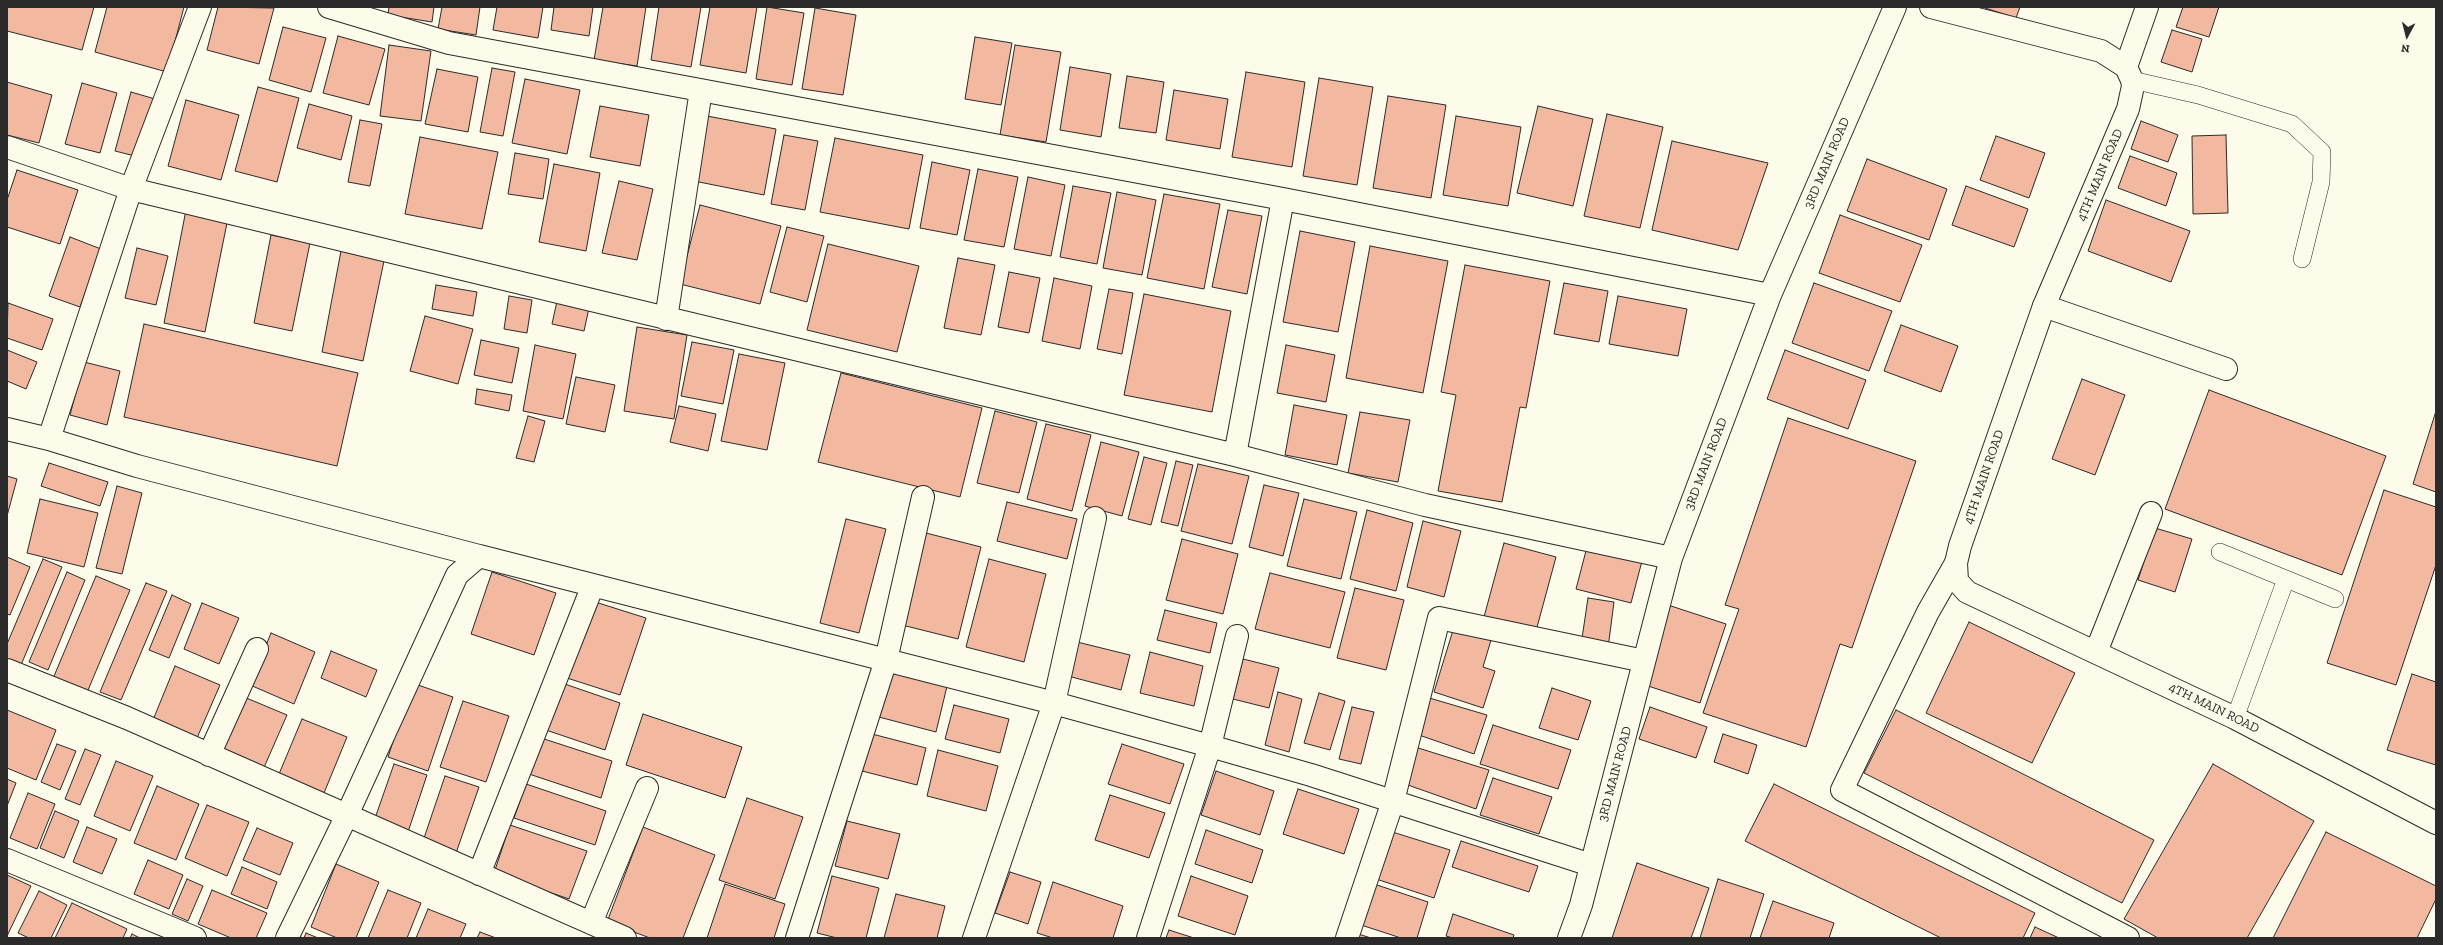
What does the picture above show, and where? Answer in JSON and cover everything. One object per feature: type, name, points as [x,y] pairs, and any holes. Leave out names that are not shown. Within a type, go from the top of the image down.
[{"type":"street","points":[[49,439],[131,189],[200,7]]},
{"type":"street","points":[[329,7],[449,43],[1283,199],[1770,295]]},
{"type":"street","name":"3RD MAIN ROAD","points":[[1569,938],[1581,905],[1670,558],[1770,295],[1895,7]]},
{"type":"street","points":[[1931,7],[2101,51],[2129,73]]},
{"type":"street","name":"4TH MAIN ROAD","points":[[2147,7],[2129,73],[2132,95],[2128,109],[2044,306],[1960,546],[1956,562],[1957,581],[1967,592],[2234,718],[2436,823]]},
{"type":"street","points":[[666,319],[701,90]]},
{"type":"street","points":[[7,147],[131,189],[1235,456],[1426,505],[1670,558]]},
{"type":"street","points":[[1235,456],[1283,199]]},
{"type":"street","points":[[2044,306],[2226,369]]},
{"type":"street","points":[[7,429],[49,439],[138,466],[478,556],[1054,703],[1210,746],[1393,801],[1591,865]]},
{"type":"street","points":[[797,938],[886,660],[923,497]]},
{"type":"street","points":[[2096,652],[2151,513]]},
{"type":"street","points":[[974,938],[1054,703],[1095,518]]},
{"type":"street","points":[[287,938],[347,815],[457,575],[478,556]]},
{"type":"street","points":[[1956,562],[1928,612],[1842,790],[2128,938]]},
{"type":"street","points":[[480,874],[593,585]]},
{"type":"street","points":[[1347,938],[1393,801],[1439,618],[1644,661]]},
{"type":"street","points":[[1148,938],[1210,746],[1237,636]]},
{"type":"street","points":[[210,755],[257,648]]},
{"type":"street","points":[[7,670],[127,718],[625,938]]},
{"type":"street","points":[[591,923],[647,788]]},
{"type":"street","points":[[7,860],[195,938]]},
{"type":"lane","points":[[2129,73],[2292,124],[2322,152],[2321,182],[2302,259]]},
{"type":"lane","points":[[2220,552],[2335,599]]},
{"type":"lane","points":[[2234,718],[2286,579]]},
{"type":"building","points":[[7,7],[94,7],[82,50],[7,31]]},
{"type":"building","points":[[107,7],[184,7],[167,72],[95,52]]},
{"type":"building","points":[[218,7],[274,8],[259,64],[207,50]]},
{"type":"building","points":[[389,7],[434,7],[432,22],[388,15]]},
{"type":"building","points":[[442,7],[480,7],[476,35],[438,29]]},
{"type":"building","points":[[497,7],[543,7],[538,38],[493,30]]},
{"type":"building","points":[[554,7],[593,7],[589,36],[551,30]]},
{"type":"building","points":[[603,7],[646,7],[637,66],[594,60]]},
{"type":"building","points":[[659,7],[701,7],[691,67],[651,60]]},
{"type":"building","points":[[710,7],[757,7],[746,73],[700,65]]},
{"type":"building","points":[[767,7],[804,13],[792,85],[756,79]]},
{"type":"building","points":[[1982,7],[2020,7],[2016,18]]},
{"type":"building","points":[[2183,7],[2219,7],[2209,37],[2176,27]]},
{"type":"building","points":[[815,8],[856,15],[843,95],[802,89]]},
{"type":"building","points":[[283,27],[326,38],[311,92],[269,80]]},
{"type":"building","points":[[2172,30],[2202,39],[2192,72],[2161,62]]},
{"type":"building","points":[[338,36],[385,49],[369,105],[323,93]]},
{"type":"building","points":[[975,37],[1012,43],[1001,105],[965,99]]},
{"type":"building","points":[[389,45],[431,51],[421,121],[380,116]]},
{"type":"building","points":[[1015,45],[1061,52],[1046,142],[1000,135]]},
{"type":"building","points":[[1070,67],[1111,74],[1101,137],[1060,130]]},
{"type":"building","points":[[492,68],[515,72],[503,136],[480,132]]},
{"type":"building","points":[[437,69],[478,77],[468,132],[425,124]]},
{"type":"building","points":[[1246,72],[1305,82],[1292,167],[1232,157]]},
{"type":"building","points":[[1127,76],[1164,82],[1156,133],[1119,128]]},
{"type":"building","points":[[1319,78],[1373,87],[1357,185],[1303,176]]},
{"type":"building","points":[[525,79],[580,90],[567,154],[512,143]]},
{"type":"building","points":[[7,82],[52,95],[39,143],[7,135]]},
{"type":"building","points":[[82,83],[117,93],[100,153],[65,144]]},
{"type":"building","points":[[258,87],[299,98],[277,182],[235,171]]},
{"type":"building","points":[[1174,90],[1228,99],[1220,149],[1166,140]]},
{"type":"building","points":[[131,92],[155,99],[139,157],[115,151]]},
{"type":"building","points":[[1388,96],[1446,105],[1431,198],[1373,188]]},
{"type":"building","points":[[186,100],[239,115],[221,180],[168,166]]},
{"type":"building","points":[[309,104],[352,116],[341,160],[297,148]]},
{"type":"building","points":[[600,106],[649,115],[640,166],[590,157]]},
{"type":"building","points":[[1538,106],[1593,119],[1573,206],[1517,193]]},
{"type":"building","points":[[1607,114],[1663,127],[1640,228],[1584,216]]},
{"type":"building","points":[[707,116],[776,129],[764,195],[694,181]]},
{"type":"building","points":[[1456,116],[1521,127],[1508,206],[1443,195]]},
{"type":"building","points":[[360,120],[382,124],[370,186],[348,182]]},
{"type":"building","points":[[2141,121],[2178,135],[2168,162],[2131,149]]},
{"type":"building","points":[[784,135],[818,141],[805,210],[771,204]]},
{"type":"building","points":[[2226,135],[2228,213],[2193,214],[2192,136]]},
{"type":"building","points":[[1996,136],[2045,153],[2029,198],[1980,180]]},
{"type":"building","points":[[420,137],[498,152],[482,229],[405,214]]},
{"type":"building","points":[[835,138],[923,155],[909,229],[820,212]]},
{"type":"building","points":[[1672,141],[1768,163],[1738,250],[1652,230]]},
{"type":"building","points":[[515,153],[549,159],[543,199],[508,194]]},
{"type":"building","points":[[2130,156],[2177,173],[2166,206],[2118,188]]},
{"type":"building","points":[[1867,159],[1947,189],[1929,240],[1847,211]]},
{"type":"building","points":[[932,162],[970,170],[957,235],[920,228]]},
{"type":"building","points":[[554,164],[600,173],[586,251],[539,242]]},
{"type":"building","points":[[978,169],[1018,177],[1004,247],[964,240]]},
{"type":"building","points":[[17,170],[78,190],[60,244],[7,227],[7,200]]},
{"type":"building","points":[[1028,177],[1065,185],[1051,256],[1014,249]]},
{"type":"building","points":[[619,181],[653,189],[637,260],[602,253]]},
{"type":"building","points":[[1073,186],[1111,193],[1097,264],[1060,257]]},
{"type":"building","points":[[1966,186],[2028,209],[2014,247],[1952,225]]},
{"type":"building","points":[[1117,192],[1156,200],[1142,275],[1103,268]]},
{"type":"building","points":[[1164,194],[1220,204],[1204,289],[1147,278]]},
{"type":"building","points":[[2106,200],[2190,231],[2171,282],[2088,251]]},
{"type":"building","points":[[700,205],[781,226],[760,304],[680,284]]},
{"type":"building","points":[[186,210],[228,218],[205,332],[164,323]]},
{"type":"building","points":[[1228,210],[1262,216],[1247,294],[1212,287]]},
{"type":"building","points":[[1840,215],[1922,245],[1900,302],[1819,273]]},
{"type":"building","points":[[787,227],[824,236],[807,302],[770,292]]},
{"type":"building","points":[[1300,231],[1355,242],[1338,332],[1283,322]]},
{"type":"building","points":[[271,235],[310,243],[292,331],[254,323]]},
{"type":"building","points":[[70,237],[101,249],[80,307],[49,296]]},
{"type":"building","points":[[828,244],[919,266],[897,352],[807,330]]},
{"type":"building","points":[[1370,246],[1448,261],[1423,393],[1346,378]]},
{"type":"building","points":[[137,248],[168,256],[156,305],[125,298]]},
{"type":"building","points":[[341,251],[384,261],[363,361],[322,352]]},
{"type":"building","points":[[958,258],[995,265],[981,335],[944,328]]},
{"type":"building","points":[[1465,265],[1550,281],[1526,408],[1520,407],[1502,502],[1438,491],[1456,395],[1441,392]]},
{"type":"building","points":[[1009,272],[1040,278],[1029,333],[998,327]]},
{"type":"building","points":[[1054,278],[1092,286],[1080,349],[1042,341]]},
{"type":"building","points":[[1564,283],[1608,291],[1599,342],[1554,334]]},
{"type":"building","points":[[1814,283],[1892,311],[1869,371],[1792,343]]},
{"type":"building","points":[[436,285],[477,292],[473,316],[432,309]]},
{"type":"building","points":[[1109,289],[1133,293],[1122,354],[1097,349]]},
{"type":"building","points":[[1144,294],[1231,311],[1212,412],[1124,395]]},
{"type":"building","points":[[509,296],[532,300],[527,333],[504,329]]},
{"type":"building","points":[[1618,296],[1687,309],[1678,356],[1609,344]]},
{"type":"building","points":[[557,301],[589,308],[584,331],[552,324]]},
{"type":"building","points":[[8,303],[53,319],[42,350],[7,338]]},
{"type":"building","points":[[425,316],[473,329],[458,384],[410,371]]},
{"type":"building","points":[[144,324],[358,373],[337,466],[124,417]]},
{"type":"building","points":[[1901,325],[1958,346],[1941,392],[1884,371]]},
{"type":"building","points":[[637,327],[687,335],[674,419],[624,411]]},
{"type":"building","points":[[481,340],[519,348],[512,383],[474,375]]},
{"type":"building","points":[[692,342],[734,350],[723,404],[681,396]]},
{"type":"building","points":[[535,345],[576,354],[563,419],[523,411]]},
{"type":"building","points":[[1286,345],[1335,355],[1326,402],[1277,393]]},
{"type":"building","points":[[7,350],[37,362],[26,389],[7,381]]},
{"type":"building","points":[[1785,350],[1866,380],[1848,429],[1767,399]]},
{"type":"building","points":[[739,354],[785,363],[767,450],[721,441]]},
{"type":"building","points":[[84,362],[120,371],[107,425],[70,415]]},
{"type":"building","points":[[841,373],[982,408],[960,497],[818,462]]},
{"type":"building","points":[[576,377],[615,385],[605,432],[566,424]]},
{"type":"building","points":[[2082,379],[2125,395],[2095,475],[2052,459]]},
{"type":"building","points":[[477,389],[512,395],[509,411],[475,404]]},
{"type":"building","points":[[2209,390],[2386,456],[2342,575],[2165,509]]},
{"type":"building","points":[[1294,405],[1347,415],[1337,465],[1285,455]]},
{"type":"building","points":[[679,406],[716,414],[708,451],[670,442]]},
{"type":"building","points":[[995,411],[1037,422],[1019,493],[977,483]]},
{"type":"building","points":[[2436,411],[2436,492],[2413,484]]},
{"type":"building","points":[[1360,412],[1410,420],[1398,482],[1348,473]]},
{"type":"building","points":[[528,416],[545,421],[534,462],[516,458]]},
{"type":"building","points":[[1788,418],[1916,461],[1852,648],[1840,644],[1806,747],[1703,713],[1739,609],[1725,605]]},
{"type":"building","points":[[1046,424],[1091,435],[1072,511],[1027,499]]},
{"type":"building","points":[[1101,442],[1139,452],[1122,516],[1085,506]]},
{"type":"building","points":[[1144,457],[1167,463],[1151,525],[1128,519]]},
{"type":"building","points":[[1176,461],[1193,465],[1178,526],[1161,522]]},
{"type":"building","points":[[49,463],[108,482],[100,506],[41,486]]},
{"type":"building","points":[[1198,464],[1249,476],[1232,544],[1181,531]]},
{"type":"building","points":[[7,476],[17,479],[7,516]]},
{"type":"building","points":[[1264,485],[1299,493],[1283,556],[1249,547]]},
{"type":"building","points":[[117,486],[142,493],[122,574],[96,568]]},
{"type":"building","points":[[2384,490],[2436,507],[2436,565],[2396,685],[2327,663]]},
{"type":"building","points":[[40,499],[98,513],[84,567],[27,553]]},
{"type":"building","points":[[1304,499],[1357,512],[1341,579],[1287,566]]},
{"type":"building","points":[[1007,502],[1077,519],[1067,559],[997,541]]},
{"type":"building","points":[[1367,510],[1413,523],[1396,591],[1350,579]]},
{"type":"building","points":[[846,519],[886,529],[859,633],[820,623]]},
{"type":"building","points":[[1423,521],[1461,531],[1444,597],[1407,587]]},
{"type":"building","points":[[2155,528],[2192,539],[2175,592],[2138,580]]},
{"type":"building","points":[[922,532],[981,547],[958,639],[898,624]]},
{"type":"building","points":[[1182,539],[1238,554],[1223,614],[1166,600]]},
{"type":"building","points":[[1504,543],[1556,557],[1536,631],[1484,617]]},
{"type":"building","points":[[1587,547],[1642,561],[1631,603],[1576,589]]},
{"type":"building","points":[[7,557],[30,567],[10,615],[7,614]]},
{"type":"building","points":[[43,559],[62,567],[21,665],[7,659],[7,644]]},
{"type":"building","points":[[989,559],[1046,574],[1024,662],[966,647]]},
{"type":"building","points":[[67,572],[85,580],[48,670],[29,662]]},
{"type":"building","points":[[492,572],[556,593],[534,655],[471,634]]},
{"type":"building","points":[[1270,573],[1345,592],[1330,648],[1255,629]]},
{"type":"building","points":[[96,576],[130,590],[86,695],[52,681]]},
{"type":"building","points":[[146,583],[167,591],[121,700],[100,692]]},
{"type":"building","points":[[1355,588],[1404,600],[1386,670],[1337,658]]},
{"type":"building","points":[[172,595],[191,604],[169,658],[149,650]]},
{"type":"building","points":[[1588,598],[1614,602],[1608,648],[1581,645]]},
{"type":"building","points":[[592,601],[646,618],[620,695],[567,678]]},
{"type":"building","points":[[202,603],[239,618],[219,664],[184,649]]},
{"type":"building","points":[[1668,605],[1726,624],[1700,703],[1642,684]]},
{"type":"building","points":[[1165,610],[1217,623],[1210,653],[1157,640]]},
{"type":"building","points":[[1969,622],[2075,673],[2032,763],[1926,713]]},
{"type":"building","points":[[1454,627],[1491,640],[1483,667],[1495,671],[1483,708],[1434,692]]},
{"type":"building","points":[[271,633],[315,652],[294,704],[250,685]]},
{"type":"building","points":[[1073,641],[1130,655],[1121,690],[1064,675]]},
{"type":"building","points":[[331,651],[377,670],[366,697],[321,678]]},
{"type":"building","points":[[1150,652],[1203,666],[1194,706],[1140,693]]},
{"type":"building","points":[[1243,659],[1279,668],[1269,708],[1233,699]]},
{"type":"building","points":[[175,666],[220,685],[197,738],[153,720]]},
{"type":"building","points":[[888,666],[948,682],[936,732],[875,716]]},
{"type":"building","points":[[2412,674],[2436,682],[2436,765],[2387,750]]},
{"type":"building","points":[[559,682],[620,703],[605,750],[543,729]]},
{"type":"building","points":[[412,683],[453,697],[428,771],[388,757]]},
{"type":"building","points":[[1552,688],[1591,701],[1578,740],[1539,728]]},
{"type":"building","points":[[1278,692],[1302,699],[1289,752],[1265,745]]},
{"type":"building","points":[[1319,693],[1345,701],[1330,750],[1304,743]]},
{"type":"building","points":[[244,697],[287,715],[262,772],[220,754]]},
{"type":"building","points":[[1426,697],[1487,715],[1474,754],[1416,734]]},
{"type":"building","points":[[463,701],[509,716],[486,782],[440,767]]},
{"type":"building","points":[[954,705],[1009,719],[1000,753],[945,739]]},
{"type":"building","points":[[1352,707],[1374,712],[1361,764],[1339,759]]},
{"type":"building","points":[[1650,707],[1707,727],[1696,758],[1639,739]]},
{"type":"building","points":[[7,710],[56,730],[36,780],[7,768]]},
{"type":"building","points":[[1896,710],[2154,840],[2122,903],[1864,773]]},
{"type":"building","points":[[643,714],[742,747],[725,798],[626,765]]},
{"type":"building","points":[[302,719],[347,737],[324,793],[279,774]]},
{"type":"building","points":[[1493,725],[1571,750],[1558,789],[1480,764]]},
{"type":"building","points":[[872,734],[926,748],[917,785],[862,771]]},
{"type":"building","points":[[1723,734],[1757,745],[1748,774],[1714,762]]},
{"type":"building","points":[[538,737],[612,761],[601,798],[526,773]]},
{"type":"building","points":[[57,744],[76,751],[60,790],[41,782]]},
{"type":"building","points":[[1122,744],[1184,764],[1170,804],[1108,784]]},
{"type":"building","points":[[1415,747],[1489,770],[1476,809],[1405,784]]},
{"type":"building","points":[[85,749],[101,755],[80,805],[65,799]]},
{"type":"building","points":[[938,750],[998,766],[986,811],[927,796]]},
{"type":"building","points":[[116,761],[153,776],[130,831],[94,816]]},
{"type":"building","points":[[394,764],[427,775],[408,832],[374,821]]},
{"type":"building","points":[[2213,764],[2314,821],[2247,938],[2158,938],[2124,919]]},
{"type":"building","points":[[1216,771],[1274,791],[1260,835],[1201,815]]},
{"type":"building","points":[[445,776],[479,787],[456,853],[423,841]]},
{"type":"building","points":[[1493,778],[1552,797],[1539,834],[1480,815]]},
{"type":"building","points":[[7,779],[16,783],[7,806]]},
{"type":"building","points":[[526,784],[606,811],[595,845],[514,818]]},
{"type":"building","points":[[1774,784],[2035,913],[2023,938],[1941,938],[1745,841]]},
{"type":"building","points":[[157,786],[199,804],[176,860],[134,843]]},
{"type":"building","points":[[1298,789],[1359,809],[1344,854],[1283,834]]},
{"type":"building","points":[[28,793],[55,804],[37,849],[10,838]]},
{"type":"building","points":[[1110,795],[1165,813],[1149,858],[1095,840]]},
{"type":"building","points":[[747,798],[803,817],[775,899],[719,880]]},
{"type":"building","points":[[207,805],[249,822],[227,876],[185,858]]},
{"type":"building","points":[[55,811],[79,821],[64,858],[40,848]]},
{"type":"building","points":[[847,821],[900,834],[888,879],[835,866]]},
{"type":"building","points":[[510,825],[587,851],[569,899],[494,873]]},
{"type":"building","points":[[87,827],[117,839],[102,874],[73,862]]},
{"type":"building","points":[[643,827],[715,855],[683,938],[650,938],[607,922]]},
{"type":"building","points":[[257,828],[293,843],[280,875],[243,860]]},
{"type":"building","points":[[1206,830],[1263,850],[1252,883],[1195,864]]},
{"type":"building","points":[[1386,830],[1450,850],[1434,898],[1370,877]]},
{"type":"building","points":[[2326,832],[2436,886],[2436,899],[2417,938],[2273,938]]},
{"type":"building","points":[[1461,841],[1538,866],[1529,892],[1452,867]]},
{"type":"building","points":[[148,860],[183,875],[169,909],[134,894]]},
{"type":"building","points":[[1637,863],[1709,888],[1691,938],[1612,938]]},
{"type":"building","points":[[336,864],[379,882],[356,938],[337,938],[311,927]]},
{"type":"building","points":[[242,867],[277,882],[267,909],[231,894]]},
{"type":"building","points":[[1010,872],[1041,882],[1028,924],[995,913]]},
{"type":"building","points":[[7,875],[31,886],[7,936]]},
{"type":"building","points":[[832,876],[879,888],[866,938],[837,938],[817,933]]},
{"type":"building","points":[[1191,876],[1248,896],[1235,935],[1178,916]]},
{"type":"building","points":[[187,879],[203,886],[188,921],[172,914]]},
{"type":"building","points":[[1718,879],[1764,894],[1750,938],[1700,938]]},
{"type":"building","points":[[1053,882],[1123,906],[1113,938],[1053,938],[1037,933]]},
{"type":"building","points":[[1368,882],[1428,902],[1417,938],[1401,938],[1355,923]]},
{"type":"building","points":[[725,884],[785,904],[774,938],[707,938]]},
{"type":"building","points":[[212,890],[267,913],[256,938],[231,938],[198,924]]},
{"type":"building","points":[[388,890],[421,903],[407,938],[368,938]]},
{"type":"building","points":[[39,891],[67,905],[51,938],[29,938],[18,933]]},
{"type":"building","points":[[896,894],[945,906],[937,938],[884,938]]},
{"type":"building","points":[[1773,901],[1834,923],[1829,938],[1760,938]]},
{"type":"building","points":[[72,903],[127,929],[123,938],[55,938]]},
{"type":"building","points":[[428,909],[466,924],[460,938],[416,938]]},
{"type":"building","points":[[1453,914],[1514,935],[1513,938],[1453,938],[1446,936]]},
{"type":"building","points":[[2035,927],[2059,938],[2030,938]]},
{"type":"building","points":[[1169,930],[1194,938],[1166,938]]},
{"type":"building","points":[[480,932],[496,938],[477,938]]},
{"type":"building","points":[[306,933],[318,938],[304,938]]},
{"type":"building","points":[[1355,933],[1371,938],[1354,938]]},
{"type":"building","points":[[132,934],[140,938],[130,938]]}]
